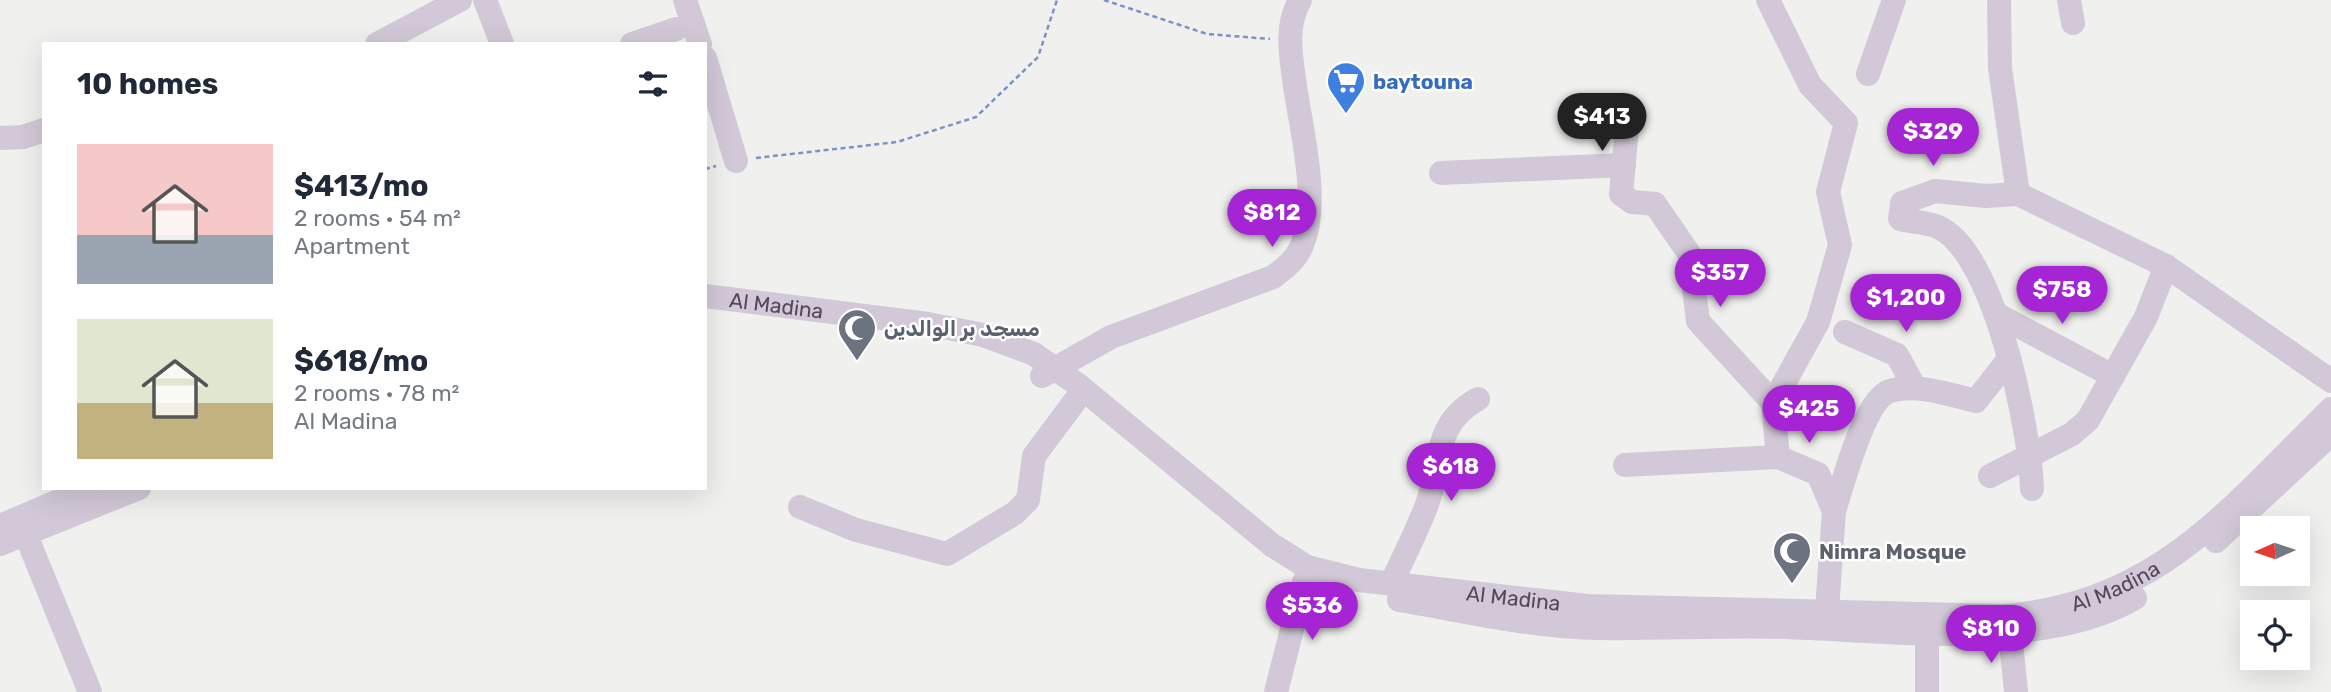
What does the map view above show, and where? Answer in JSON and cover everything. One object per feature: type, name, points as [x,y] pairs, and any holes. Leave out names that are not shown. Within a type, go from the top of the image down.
[{"type":"street","points":[[381,42],[460,0]]},
{"type":"street","points":[[485,0],[501,42]]},
{"type":"street","points":[[685,0],[700,42]]},
{"type":"street","points":[[1047,373],[1111,337],[1273,276],[1291,263],[1302,246],[1309,222],[1307,164],[1288,41],[1300,0]]},
{"type":"street","points":[[1768,0],[1810,85],[1846,123],[1828,192],[1840,245],[1818,322],[1773,403],[1779,457]]},
{"type":"street","points":[[1868,74],[1894,0]]},
{"type":"street","points":[[1999,0],[2000,68],[2018,194]]},
{"type":"street","points":[[638,42],[676,29]]},
{"type":"street","points":[[707,65],[736,160]]},
{"type":"street","points":[[1628,117],[1621,194],[1632,202],[1655,204],[1690,255],[1698,321],[1773,403]]},
{"type":"street","points":[[0,138],[23,137],[42,131]]},
{"type":"street","points":[[1441,173],[1624,165]]},
{"type":"street","points":[[2032,489],[2031,454],[1996,314],[1967,253],[1939,227],[1900,219],[1902,203],[1935,191],[1986,196],[2018,194],[2166,266],[2331,381]]},
{"type":"street","points":[[1990,476],[2081,428],[2146,317],[2166,266]]},
{"type":"street","name":"Al Madina","points":[[707,296],[929,324],[970,332],[1034,354],[1047,373],[1075,401],[1304,582],[1505,618],[1597,628],[1927,622],[2044,613],[2110,593],[2143,576],[2179,552],[2220,517],[2331,409]]},
{"type":"street","name":"Al Madina","points":[[707,312],[934,341],[985,353],[1024,368],[1047,373],[1272,545],[1307,567],[1359,580],[1588,606],[1827,610],[2010,632],[2050,629],[2089,620],[2126,604],[2173,576],[2242,520],[2331,434]]},
{"type":"street","points":[[1996,314],[2113,376]]},
{"type":"street","points":[[1845,332],[1896,355],[1915,388]]},
{"type":"street","points":[[1827,610],[1834,511],[1870,408],[1888,391],[1915,388],[1976,401],[2009,359]]},
{"type":"street","points":[[1392,582],[1427,505],[1443,433],[1463,407],[1478,399]]},
{"type":"street","points":[[800,507],[856,530],[947,554],[1015,513],[1028,500],[1034,456],[1075,401]]},
{"type":"street","points":[[1625,465],[1779,457],[1818,474],[1834,511]]},
{"type":"street","points":[[0,544],[15,526],[85,490]]},
{"type":"street","points":[[15,526],[132,490]]},
{"type":"street","points":[[15,526],[90,692]]},
{"type":"street","points":[[1276,692],[1304,582]]},
{"type":"street","points":[[1927,622],[1927,692]]},
{"type":"street","points":[[2010,632],[2016,692]]},
{"type":"path","points":[[707,168],[736,160],[897,142],[976,117],[1038,57],[1057,0]]},
{"type":"path","points":[[1104,0],[1207,34],[1288,41]]},
{"type":"place","name":"baytouna","points":[[1346,115]]},
{"type":"place","name":"مسجد بر الوالدين","points":[[857,362]]},
{"type":"place","name":"Nimra Mosque","points":[[1792,585]]}]
